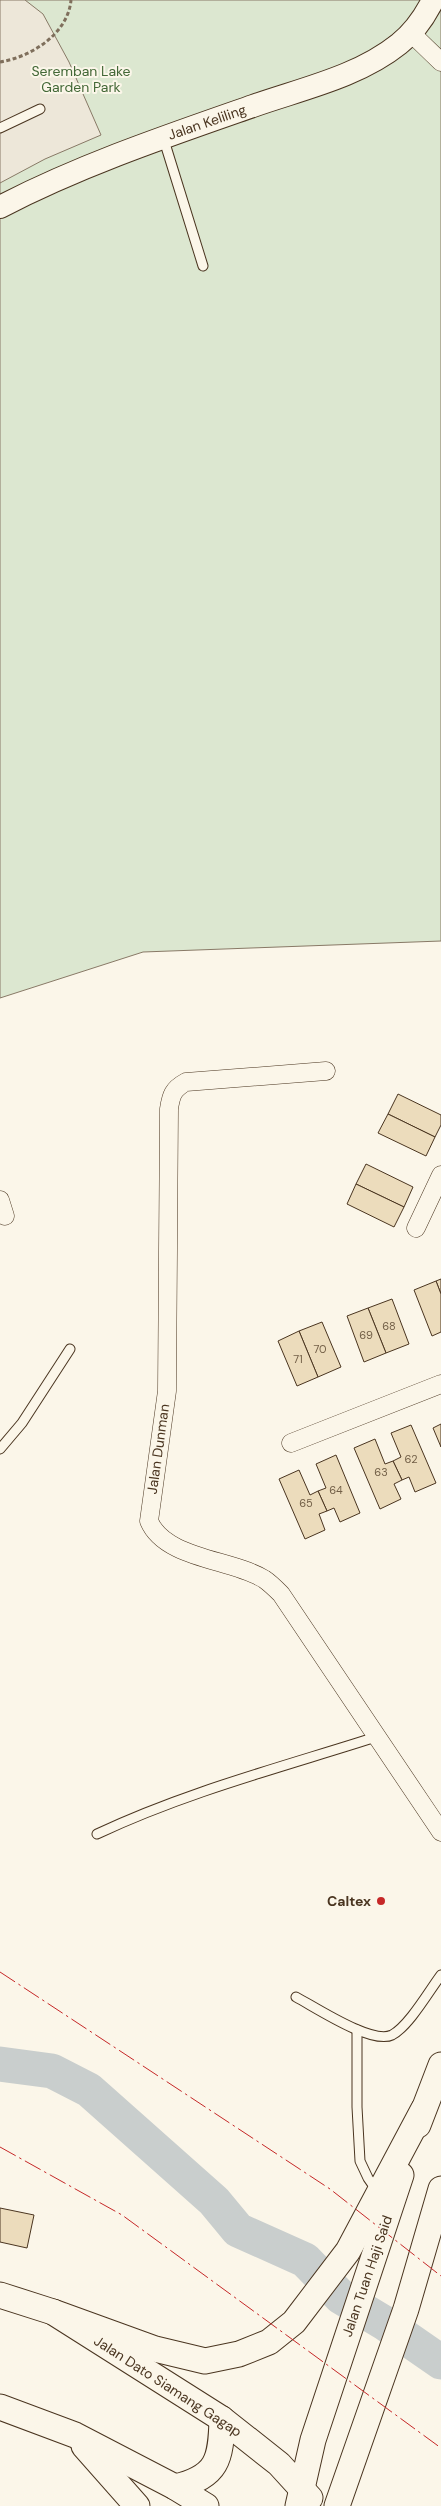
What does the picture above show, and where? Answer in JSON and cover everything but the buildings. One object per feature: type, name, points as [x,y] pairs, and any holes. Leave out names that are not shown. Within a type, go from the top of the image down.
[{"type":"main road","name":"Jalan Tuan Haji Said","points":[[305,2500],[313,2440],[341,2351],[367,2280],[423,2110],[441,2065]]},
{"type":"main road","points":[[52,2312],[155,2348],[205,2361],[239,2354],[269,2342],[294,2322],[348,2252],[423,2110]]},
{"type":"main road","points":[[338,2506],[379,2392],[406,2309],[441,2189]]},
{"type":"main road","name":"Jalan Dato Siamang Gagap","points":[[0,2295],[52,2312],[222,2419],[279,2464],[305,2500]]},
{"type":"main road","points":[[0,2406],[75,2435],[175,2487],[206,2506]]},
{"type":"main road","points":[[175,2487],[195,2483],[209,2471],[219,2456],[222,2419]]},
{"type":"main road","points":[[75,2435],[138,2506]]},
{"type":"main road","points":[[357,2452],[358,2506]]},
{"type":"street","name":"Jalan Keliling","points":[[0,207],[49,182],[163,137],[355,70],[398,45],[411,33],[433,0]]},
{"type":"street","points":[[411,33],[441,62]]},
{"type":"street","name":"Jalan Dunman","points":[[326,1071],[186,1082],[177,1087],[171,1095],[169,1109],[167,1391],[150,1521],[154,1533],[164,1541],[265,1579],[281,1594],[441,1832]]},
{"type":"street","points":[[416,1228],[441,1175]]},
{"type":"street","points":[[292,1443],[441,1384]]},
{"type":"lane","points":[[0,128],[40,109]]},
{"type":"lane","points":[[163,137],[203,266]]},
{"type":"lane","points":[[0,1449],[22,1423],[70,1349]]},
{"type":"lane","points":[[97,1834],[133,1817],[206,1791],[376,1738]]},
{"type":"lane","points":[[296,1997],[357,2030],[376,2036],[390,2036],[402,2028],[441,1975]]},
{"type":"lane","points":[[357,2030],[357,2107],[360,2161],[368,2178],[379,2194]]},
{"type":"path","points":[[0,62],[40,48],[59,31],[71,0]]},
{"type":"green space","name":"Seremban Lake Garden Park","points":[[0,0],[423,0],[414,18],[356,63],[0,200]]},
{"type":"green space","points":[[441,4],[441,941],[143,952],[0,998],[0,214],[51,186],[358,80]]},
{"type":"shaded area","points":[[0,0],[25,0],[43,14],[69,62],[101,135],[45,159],[0,183]]},
{"type":"waterway","points":[[0,2064],[52,2071],[89,2090],[214,2201],[238,2230],[305,2260],[341,2297],[386,2324],[441,2362]]},
{"type":"power","points":[[0,1972],[330,2189],[441,2276]]},
{"type":"power","points":[[0,2147],[122,2215],[441,2448]]},
{"type":"place","name":"Caltex","points":[[381,1901]]}]
